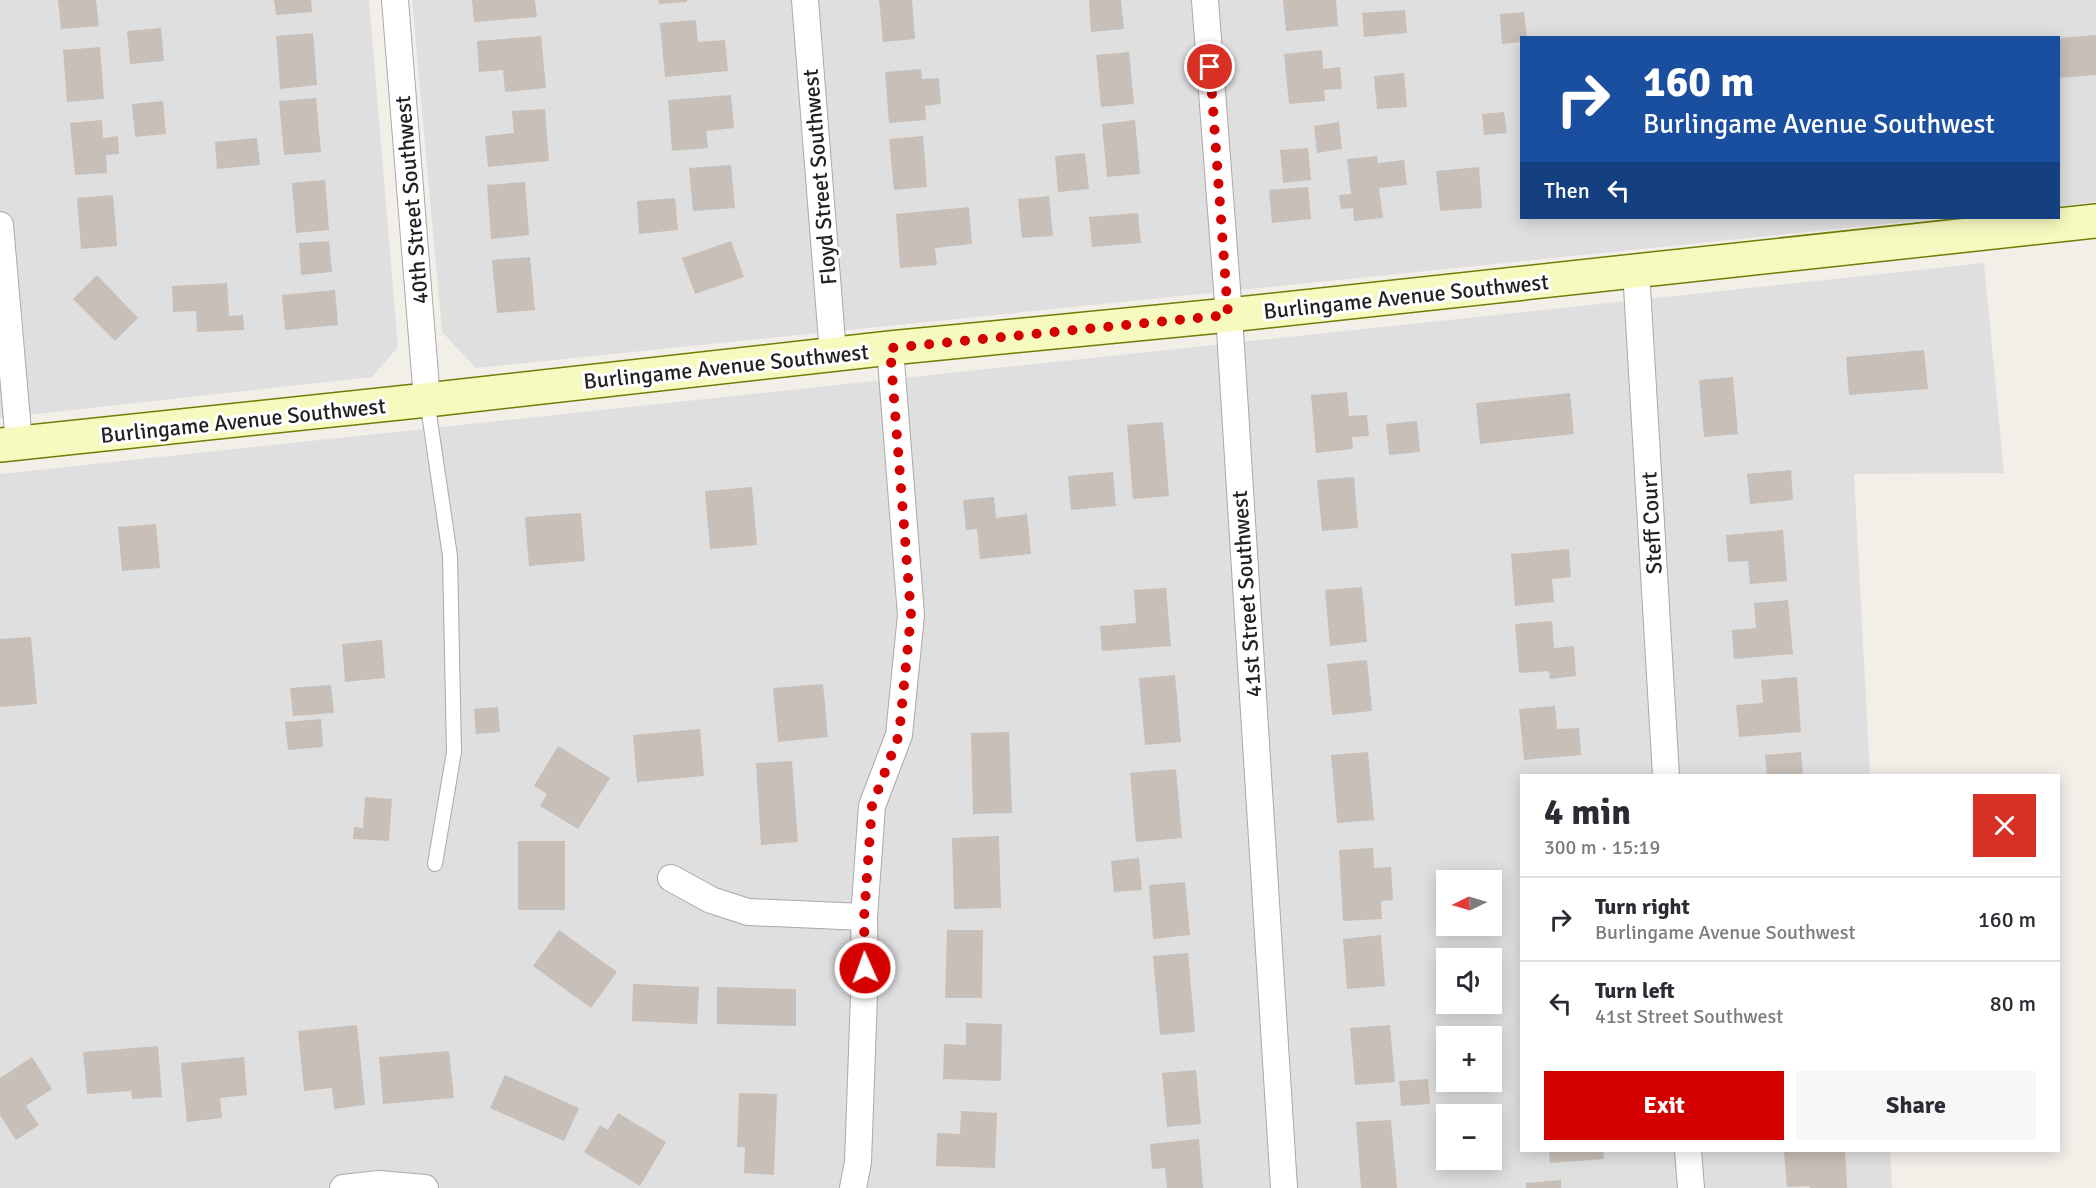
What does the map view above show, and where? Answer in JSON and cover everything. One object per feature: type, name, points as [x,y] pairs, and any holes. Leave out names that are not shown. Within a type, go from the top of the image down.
[{"type":"street","name":"40th Street Southwest","points":[[394,0],[427,400]]},
{"type":"street","name":"Floyd Street Southwest","points":[[805,0],[834,354]]},
{"type":"street","name":"41st Street Southwest","points":[[1205,0],[1228,315],[1284,1188]]},
{"type":"street","name":"Burlingame Avenue Southwest","points":[[10,444],[890,348],[1228,315],[2096,221]]},
{"type":"street","points":[[0,225],[10,444]]},
{"type":"street","name":"Steff Court","points":[[1636,270],[1666,774]]},
{"type":"street","points":[[853,1188],[858,1162],[865,968],[864,918],[872,806],[899,735],[911,615],[890,348]]},
{"type":"street","points":[[671,878],[711,900],[748,912],[864,918]]},
{"type":"street","points":[[1688,1152],[1690,1188]]},
{"type":"street","points":[[344,1188],[379,1184],[425,1188]]},
{"type":"lane","points":[[427,400],[451,568],[454,752],[435,864]]},
{"type":"shaded area","points":[[0,0],[369,0],[398,347],[372,377],[0,418]]},
{"type":"shaded area","points":[[412,0],[2096,0],[2096,202],[2060,206],[2060,36],[1520,36],[1520,219],[1935,219],[476,368],[442,332]]},
{"type":"shaded area","points":[[1984,263],[2004,473],[1854,474],[1870,774],[1520,774],[1520,1152],[1890,1152],[1892,1188],[0,1188],[0,474]]},
{"type":"building","points":[[58,0],[96,0],[99,26],[61,29]]},
{"type":"building","points":[[274,0],[311,0],[312,12],[276,15]]},
{"type":"building","points":[[472,0],[535,0],[537,17],[474,22]]},
{"type":"building","points":[[658,0],[687,0],[687,2],[659,4]]},
{"type":"building","points":[[879,0],[912,0],[915,39],[883,42]]},
{"type":"building","points":[[1089,0],[1121,0],[1124,29],[1091,32]]},
{"type":"building","points":[[1283,0],[1336,0],[1338,26],[1286,31]]},
{"type":"building","points":[[1405,10],[1407,33],[1364,37],[1362,13]]},
{"type":"building","points":[[1524,12],[1527,36],[1520,36],[1520,42],[1502,44],[1500,14]]},
{"type":"building","points":[[696,20],[698,42],[725,40],[728,71],[665,77],[660,23]]},
{"type":"building","points":[[161,28],[164,61],[130,64],[127,31]]},
{"type":"building","points":[[313,33],[317,85],[280,89],[276,36]]},
{"type":"building","points":[[2096,35],[2096,75],[2060,78],[2060,38]]},
{"type":"building","points":[[541,36],[546,88],[505,92],[503,70],[479,72],[477,41]]},
{"type":"building","points":[[100,47],[104,99],[67,102],[63,50]]},
{"type":"building","points":[[1322,50],[1323,69],[1340,67],[1342,89],[1324,90],[1325,101],[1289,104],[1284,54]]},
{"type":"building","points":[[1129,52],[1134,104],[1101,107],[1096,55]]},
{"type":"building","points":[[921,69],[922,79],[939,78],[941,104],[925,106],[926,120],[889,123],[885,72]]},
{"type":"building","points":[[1404,73],[1407,107],[1377,109],[1374,76]]},
{"type":"building","points":[[731,95],[734,128],[706,131],[708,148],[672,151],[668,100]]},
{"type":"building","points":[[316,98],[321,152],[284,155],[279,101]]},
{"type":"building","points":[[163,101],[166,134],[135,137],[132,104]]},
{"type":"building","points":[[545,109],[549,161],[488,167],[485,136],[514,133],[512,111]]},
{"type":"building","points":[[1504,112],[1507,133],[1484,135],[1482,114]]},
{"type":"building","points":[[102,120],[103,138],[118,136],[119,154],[106,155],[107,173],[75,175],[70,123]]},
{"type":"building","points":[[1135,120],[1140,174],[1107,177],[1102,124]]},
{"type":"building","points":[[1339,122],[1342,149],[1317,153],[1314,126]]},
{"type":"building","points":[[923,136],[927,187],[894,190],[889,139]]},
{"type":"building","points":[[257,138],[260,165],[217,169],[215,142]]},
{"type":"building","points":[[1308,148],[1311,180],[1283,183],[1280,150]]},
{"type":"building","points":[[1085,153],[1089,189],[1058,192],[1055,156]]},
{"type":"building","points":[[1377,156],[1378,163],[1404,160],[1407,185],[1379,188],[1383,218],[1354,221],[1353,208],[1341,209],[1339,195],[1351,194],[1347,159]]},
{"type":"building","points":[[731,165],[735,208],[693,211],[689,168]]},
{"type":"building","points":[[1479,167],[1482,208],[1440,211],[1436,171]]},
{"type":"building","points":[[325,180],[329,230],[296,233],[292,183]]},
{"type":"building","points":[[525,182],[529,235],[491,239],[487,185]]},
{"type":"building","points":[[1308,187],[1311,219],[1272,223],[1269,190]]},
{"type":"building","points":[[113,195],[117,246],[81,249],[77,198]]},
{"type":"building","points":[[1049,196],[1053,236],[1022,238],[1018,199]]},
{"type":"building","points":[[675,198],[678,230],[639,234],[637,201]]},
{"type":"building","points":[[969,207],[972,244],[935,248],[937,265],[900,268],[896,214]]},
{"type":"building","points":[[1138,213],[1141,243],[1092,247],[1089,217]]},
{"type":"building","points":[[329,241],[332,272],[301,275],[299,243]]},
{"type":"building","points":[[731,241],[744,277],[695,294],[682,258]]},
{"type":"building","points":[[530,257],[535,310],[497,313],[492,260]]},
{"type":"building","points":[[97,275],[138,318],[115,341],[73,299]]},
{"type":"building","points":[[227,283],[229,316],[243,315],[244,330],[197,332],[196,311],[173,312],[172,286]]},
{"type":"building","points":[[335,290],[338,325],[285,330],[282,295]]},
{"type":"building","points":[[1924,350],[1928,389],[1849,395],[1846,357]]},
{"type":"building","points":[[1733,377],[1738,434],[1704,437],[1699,380]]},
{"type":"building","points":[[1347,392],[1349,416],[1367,415],[1369,436],[1352,437],[1353,449],[1316,453],[1311,395]]},
{"type":"building","points":[[1570,393],[1574,434],[1480,444],[1476,403]]},
{"type":"building","points":[[1417,421],[1420,452],[1389,455],[1386,424]]},
{"type":"building","points":[[1163,422],[1169,496],[1133,499],[1127,425]]},
{"type":"building","points":[[1791,470],[1793,500],[1750,504],[1747,474]]},
{"type":"building","points":[[1113,472],[1116,506],[1071,510],[1068,476]]},
{"type":"building","points":[[1354,477],[1358,528],[1322,531],[1317,480]]},
{"type":"building","points":[[752,487],[757,545],[710,549],[705,491]]},
{"type":"building","points":[[994,497],[996,518],[1027,514],[1031,554],[980,559],[977,529],[966,530],[963,500]]},
{"type":"building","points":[[581,513],[585,561],[529,566],[525,517]]},
{"type":"building","points":[[156,524],[160,568],[122,571],[118,527]]},
{"type":"building","points":[[1783,530],[1787,581],[1750,584],[1748,561],[1728,562],[1726,535]]},
{"type":"building","points":[[1569,549],[1571,577],[1552,579],[1554,602],[1515,606],[1511,554]]},
{"type":"building","points":[[1362,587],[1367,642],[1330,646],[1325,590]]},
{"type":"building","points":[[1166,588],[1171,646],[1102,651],[1100,626],[1136,623],[1134,590]]},
{"type":"building","points":[[1788,600],[1793,654],[1734,659],[1732,630],[1756,628],[1754,603]]},
{"type":"building","points":[[1552,621],[1554,648],[1574,646],[1576,676],[1550,679],[1549,671],[1519,673],[1515,624]]},
{"type":"building","points":[[31,637],[37,704],[0,707],[0,639]]},
{"type":"building","points":[[382,640],[385,678],[345,682],[342,644]]},
{"type":"building","points":[[1367,660],[1372,711],[1332,715],[1327,664]]},
{"type":"building","points":[[1175,675],[1181,742],[1145,745],[1139,678]]},
{"type":"building","points":[[1797,677],[1801,732],[1739,737],[1736,705],[1763,703],[1761,680]]},
{"type":"building","points":[[823,684],[828,737],[778,742],[773,688]]},
{"type":"building","points":[[331,685],[334,713],[293,716],[290,688]]},
{"type":"building","points":[[1555,706],[1557,729],[1579,728],[1581,755],[1524,760],[1519,709]]},
{"type":"building","points":[[498,707],[500,732],[476,734],[474,709]]},
{"type":"building","points":[[321,719],[323,747],[288,750],[285,722]]},
{"type":"building","points":[[700,729],[704,776],[637,782],[633,735]]},
{"type":"building","points":[[1009,732],[1012,813],[973,814],[971,733]]},
{"type":"building","points":[[558,746],[610,778],[578,829],[540,806],[547,794],[534,786]]},
{"type":"building","points":[[1368,752],[1374,820],[1337,823],[1331,755]]},
{"type":"building","points":[[1801,752],[1803,774],[1767,774],[1765,755]]},
{"type":"building","points":[[792,761],[798,842],[761,845],[756,763]]},
{"type":"building","points":[[1176,769],[1182,838],[1136,842],[1130,773]]},
{"type":"building","points":[[365,797],[392,799],[389,841],[353,839],[354,827],[363,828]]},
{"type":"building","points":[[999,836],[1001,908],[954,909],[952,838]]},
{"type":"building","points":[[518,841],[565,841],[565,910],[518,910]]},
{"type":"building","points":[[1373,848],[1374,868],[1391,867],[1393,900],[1381,901],[1382,919],[1343,921],[1339,850]]},
{"type":"building","points":[[1139,858],[1142,890],[1114,892],[1111,861]]},
{"type":"building","points":[[1185,882],[1190,935],[1153,939],[1149,885]]},
{"type":"building","points":[[559,930],[617,972],[591,1008],[533,966]]},
{"type":"building","points":[[947,930],[983,930],[982,998],[945,998]]},
{"type":"building","points":[[1381,935],[1385,986],[1347,989],[1343,939]]},
{"type":"building","points":[[1188,953],[1195,1032],[1160,1035],[1153,956]]},
{"type":"building","points":[[633,984],[699,987],[697,1024],[632,1021]]},
{"type":"building","points":[[717,987],[796,989],[796,1026],[717,1024]]},
{"type":"building","points":[[966,1023],[1002,1024],[1001,1081],[943,1079],[944,1044],[966,1045]]},
{"type":"building","points":[[357,1025],[365,1105],[334,1109],[332,1088],[304,1091],[298,1031]]},
{"type":"building","points":[[1390,1025],[1395,1082],[1355,1085],[1350,1028]]},
{"type":"building","points":[[158,1046],[162,1097],[132,1099],[131,1091],[87,1094],[83,1052]]},
{"type":"building","points":[[449,1051],[454,1098],[383,1104],[379,1057]]},
{"type":"building","points":[[32,1057],[52,1089],[26,1106],[39,1125],[16,1140],[0,1115],[0,1078]]},
{"type":"building","points":[[244,1057],[247,1095],[220,1098],[222,1118],[187,1122],[181,1063]]},
{"type":"building","points":[[1196,1070],[1201,1124],[1167,1127],[1162,1073]]},
{"type":"building","points":[[505,1075],[579,1108],[564,1141],[490,1108]]},
{"type":"building","points":[[1428,1079],[1430,1104],[1401,1106],[1399,1081]]},
{"type":"building","points":[[739,1093],[777,1094],[774,1175],[744,1173],[745,1147],[737,1147]]},
{"type":"building","points":[[961,1111],[997,1113],[995,1168],[936,1166],[937,1133],[960,1134]]},
{"type":"building","points":[[618,1113],[666,1142],[640,1186],[584,1152],[600,1125],[608,1130]]},
{"type":"building","points":[[1391,1120],[1397,1188],[1361,1188],[1356,1122]]},
{"type":"building","points":[[1199,1139],[1203,1188],[1167,1188],[1165,1168],[1152,1169],[1150,1144]]},
{"type":"building","points":[[1549,1152],[1603,1152],[1604,1159],[1550,1163]]},
{"type":"building","points":[[1784,1152],[1845,1152],[1847,1188],[1787,1187]]},
{"type":"building","points":[[1561,1180],[1561,1188],[1526,1188],[1526,1183]]},
{"type":"route","points":[[865,968],[864,918],[872,806],[899,735],[911,615],[890,348],[1228,315],[1210,67]]}]
